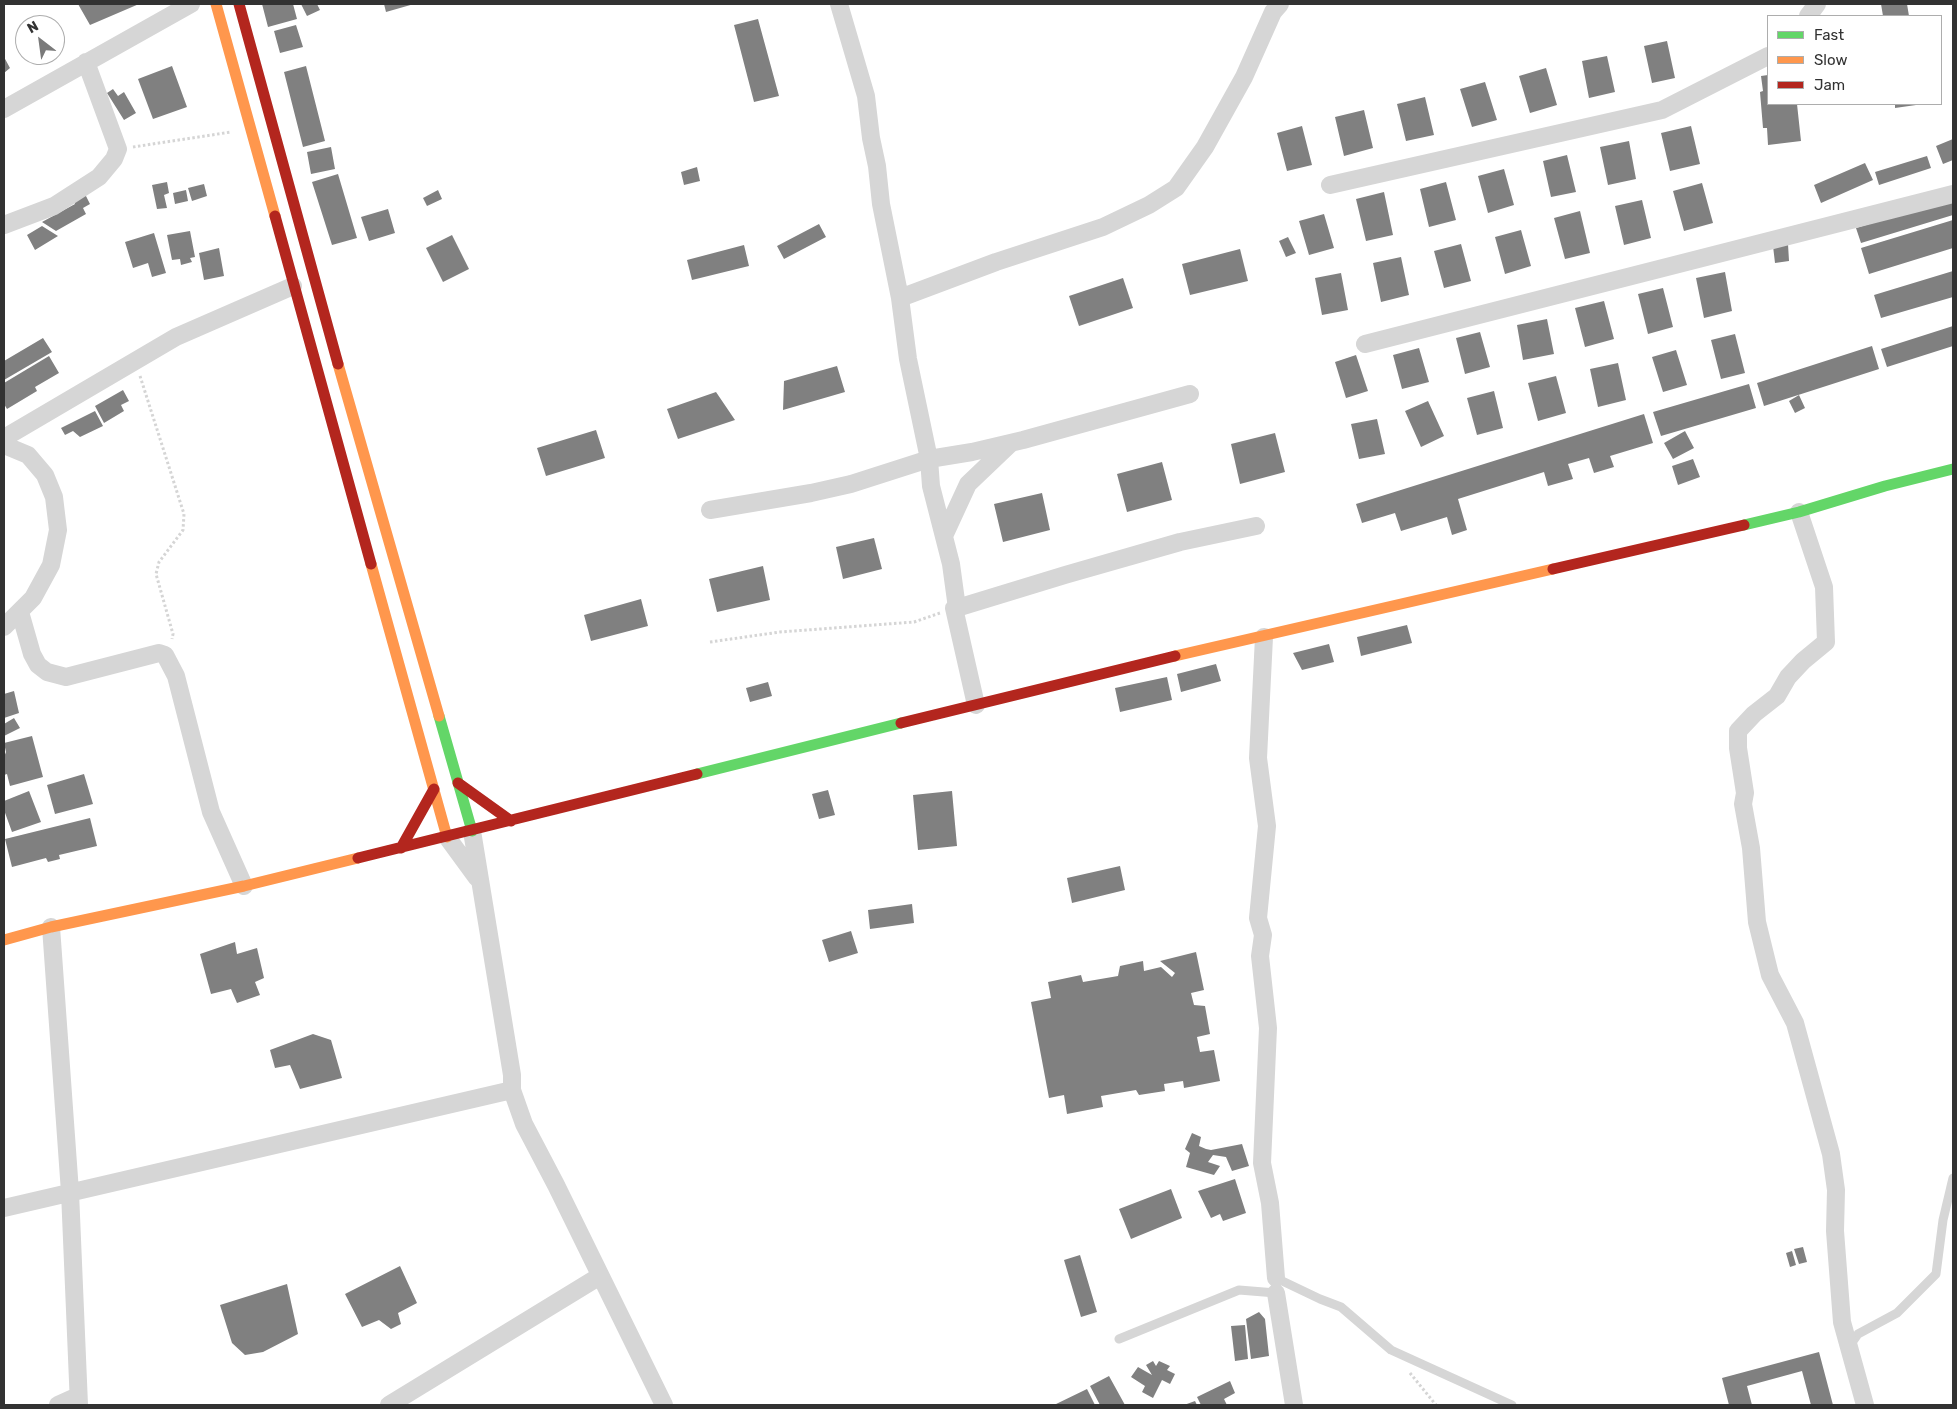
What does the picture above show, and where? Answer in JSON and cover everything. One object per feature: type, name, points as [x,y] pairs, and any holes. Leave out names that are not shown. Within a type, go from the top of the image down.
[{"type":"main road","points":[[216,4],[249,129],[447,838]]},
{"type":"main road","points":[[239,4],[349,402],[472,831]]},
{"type":"main road","points":[[328,410],[349,402]]},
{"type":"main road","points":[[4,940],[51,927],[244,886],[447,838],[1073,680],[1799,512],[1885,486],[1953,469]]},
{"type":"main road","points":[[458,783],[511,822]]},
{"type":"main road","points":[[400,848],[434,789]]},
{"type":"street","points":[[4,109],[191,4]]},
{"type":"street","points":[[839,4],[866,96],[881,204],[900,298],[908,359],[929,459],[931,486],[951,564],[956,608],[976,705]]},
{"type":"street","points":[[900,298],[996,262],[1103,227],[1149,206],[1176,188],[1205,147],[1244,78],[1273,12],[1280,4]]},
{"type":"street","points":[[1809,15],[1818,4]]},
{"type":"street","points":[[1330,185],[1662,110],[1767,57]]},
{"type":"street","points":[[4,225],[54,206],[99,177],[114,159],[118,149],[86,62]]},
{"type":"street","points":[[1366,344],[1953,194]]},
{"type":"street","points":[[4,438],[176,337],[293,286]]},
{"type":"street","points":[[710,510],[811,493],[851,484],[929,459],[1013,442],[1190,394]]},
{"type":"street","points":[[944,536],[968,484],[1013,442]]},
{"type":"street","points":[[4,445],[28,455],[45,475],[54,497],[58,530],[50,565],[32,598],[4,627]]},
{"type":"street","points":[[1799,512],[1824,587],[1826,642],[1793,672],[1777,696],[1754,714],[1738,730],[1738,748],[1746,793],[1743,804],[1751,848],[1757,922],[1770,975],[1795,1022],[1831,1154],[1836,1190],[1834,1231],[1842,1322],[1865,1405]]},
{"type":"street","points":[[956,608],[1180,542],[1256,526]]},
{"type":"street","points":[[20,612],[32,654],[38,666],[47,672],[66,677],[158,653],[165,656],[176,676],[211,812],[244,886]]},
{"type":"street","points":[[1264,637],[1258,758],[1267,826],[1258,918],[1264,935],[1260,956],[1268,1028],[1262,1163],[1270,1203],[1276,1286],[1294,1405]]},
{"type":"street","points":[[472,831],[512,1075],[512,1090],[524,1124],[664,1405]]},
{"type":"street","points":[[447,838],[479,881]]},
{"type":"street","points":[[51,927],[70,1192],[78,1401],[58,1405]]},
{"type":"street","points":[[4,1208],[512,1090]]},
{"type":"street","points":[[390,1405],[600,1276]]},
{"type":"lane","points":[[1849,1347],[1858,1334],[1897,1313],[1936,1274],[1943,1220],[1953,1178]]},
{"type":"lane","points":[[1119,1339],[1239,1290],[1276,1286],[1341,1307],[1391,1350],[1512,1405]]},
{"type":"path","points":[[118,149],[249,129]]},
{"type":"path","points":[[136,361],[184,514],[183,530],[159,562],[156,574],[173,634],[171,645],[165,656]]},
{"type":"path","points":[[710,642],[780,632],[914,622],[956,608]]},
{"type":"path","points":[[1409,1372],[1436,1405]]},
{"type":"building","points":[[78,4],[139,4],[90,25]]},
{"type":"building","points":[[262,4],[293,4],[297,19],[268,27]]},
{"type":"building","points":[[301,4],[317,4],[320,10],[307,16]]},
{"type":"building","points":[[384,4],[414,4],[386,12]]},
{"type":"building","points":[[1881,4],[1907,4],[1909,15],[1883,15]]},
{"type":"building","points":[[758,19],[779,96],[754,102],[734,25]]},
{"type":"building","points":[[296,25],[303,47],[280,53],[274,31]]},
{"type":"building","points":[[1667,41],[1675,78],[1652,83],[1644,46]]},
{"type":"building","points":[[1607,56],[1615,92],[1589,98],[1582,61]]},
{"type":"building","points":[[4,57],[10,68],[4,73]]},
{"type":"building","points":[[172,66],[187,107],[153,119],[138,79]]},
{"type":"building","points":[[306,66],[325,141],[303,147],[284,72]]},
{"type":"building","points":[[1546,68],[1557,105],[1530,113],[1519,76]]},
{"type":"building","points":[[1767,75],[1767,105],[1797,105],[1801,141],[1768,145],[1767,128],[1763,128],[1760,92],[1763,91],[1761,76]]},
{"type":"building","points":[[1485,82],[1497,120],[1472,127],[1460,89]]},
{"type":"building","points":[[113,89],[118,96],[124,92],[136,113],[124,120],[107,93]]},
{"type":"building","points":[[1425,97],[1434,135],[1406,141],[1397,104]]},
{"type":"building","points":[[1895,105],[1916,105],[1895,108]]},
{"type":"building","points":[[1364,110],[1373,148],[1344,156],[1335,117]]},
{"type":"building","points":[[1302,126],[1312,165],[1287,171],[1277,133]]},
{"type":"building","points":[[1691,126],[1700,164],[1670,171],[1661,133]]},
{"type":"building","points":[[1953,139],[1953,160],[1943,164],[1936,146]]},
{"type":"building","points":[[1629,141],[1636,179],[1608,185],[1600,147]]},
{"type":"building","points":[[331,147],[335,169],[311,174],[307,152]]},
{"type":"building","points":[[1567,155],[1576,192],[1551,197],[1543,161]]},
{"type":"building","points":[[1927,156],[1931,168],[1879,185],[1875,172]]},
{"type":"building","points":[[1865,163],[1873,180],[1821,203],[1814,185]]},
{"type":"building","points":[[697,167],[700,181],[684,185],[681,172]]},
{"type":"building","points":[[1504,169],[1514,205],[1488,213],[1478,176]]},
{"type":"building","points":[[338,174],[357,238],[332,245],[312,182]]},
{"type":"building","points":[[167,182],[169,193],[164,195],[167,208],[157,209],[152,185]]},
{"type":"building","points":[[1446,182],[1456,220],[1429,227],[1420,189]]},
{"type":"building","points":[[1702,183],[1713,223],[1684,231],[1673,191]]},
{"type":"building","points":[[204,184],[207,196],[192,201],[188,188]]},
{"type":"building","points":[[186,190],[188,201],[175,204],[173,193]]},
{"type":"building","points":[[438,190],[442,199],[427,206],[423,198]]},
{"type":"building","points":[[1384,192],[1393,235],[1366,241],[1356,199]]},
{"type":"building","points":[[85,194],[90,204],[83,208],[86,214],[56,231],[42,222],[75,204],[73,200]]},
{"type":"building","points":[[1953,199],[1953,215],[1861,243],[1856,228]]},
{"type":"building","points":[[1642,200],[1651,238],[1624,245],[1615,206]]},
{"type":"building","points":[[388,209],[395,233],[369,241],[361,217]]},
{"type":"building","points":[[1580,211],[1590,253],[1565,259],[1554,218]]},
{"type":"building","points":[[1324,214],[1334,248],[1309,255],[1299,221]]},
{"type":"building","points":[[1953,220],[1953,248],[1869,274],[1861,248]]},
{"type":"building","points":[[819,224],[826,237],[784,259],[777,246]]},
{"type":"building","points":[[42,226],[58,236],[35,250],[27,235]]},
{"type":"building","points":[[1521,230],[1531,266],[1505,274],[1495,237]]},
{"type":"building","points":[[190,231],[195,257],[190,258],[192,262],[181,265],[180,259],[172,260],[167,235]]},
{"type":"building","points":[[154,233],[166,273],[152,277],[148,263],[133,268],[125,242]]},
{"type":"building","points":[[452,235],[469,269],[443,282],[426,248]]},
{"type":"building","points":[[1288,237],[1296,253],[1286,257],[1279,241]]},
{"type":"building","points":[[1461,244],[1471,281],[1444,288],[1434,251]]},
{"type":"building","points":[[1788,244],[1789,261],[1775,263],[1773,246]]},
{"type":"building","points":[[744,245],[749,266],[692,280],[687,260]]},
{"type":"building","points":[[219,248],[224,276],[204,280],[199,253]]},
{"type":"building","points":[[1240,249],[1248,281],[1190,295],[1182,264]]},
{"type":"building","points":[[1401,257],[1409,295],[1381,302],[1373,263]]},
{"type":"building","points":[[1953,271],[1953,297],[1881,318],[1874,295]]},
{"type":"building","points":[[1725,272],[1732,311],[1704,318],[1696,278]]},
{"type":"building","points":[[1341,273],[1348,310],[1322,315],[1315,278]]},
{"type":"building","points":[[1123,278],[1133,308],[1079,326],[1069,296]]},
{"type":"building","points":[[1663,288],[1673,327],[1648,334],[1638,294]]},
{"type":"building","points":[[1604,301],[1614,339],[1585,347],[1575,308]]},
{"type":"building","points":[[1547,319],[1554,354],[1523,360],[1517,325]]},
{"type":"building","points":[[1953,326],[1953,346],[1887,367],[1881,349]]},
{"type":"building","points":[[1480,332],[1490,367],[1465,374],[1456,338]]},
{"type":"building","points":[[1735,334],[1745,373],[1721,379],[1711,340]]},
{"type":"building","points":[[43,338],[52,352],[4,380],[4,361]]},
{"type":"building","points":[[1872,346],[1879,369],[1764,406],[1757,383]]},
{"type":"building","points":[[1419,348],[1429,382],[1402,389],[1393,355]]},
{"type":"building","points":[[1676,350],[1687,385],[1663,392],[1652,357]]},
{"type":"building","points":[[1356,355],[1368,391],[1346,398],[1335,362]]},
{"type":"building","points":[[49,356],[59,373],[35,387],[37,391],[7,409],[4,404],[4,383]]},
{"type":"building","points":[[1618,363],[1626,400],[1598,407],[1590,369]]},
{"type":"building","points":[[837,366],[845,392],[783,410],[784,381]]},
{"type":"building","points":[[1556,376],[1566,413],[1538,421],[1528,383]]},
{"type":"building","points":[[1749,384],[1756,408],[1661,436],[1653,412]]},
{"type":"building","points":[[123,390],[129,401],[121,405],[124,411],[104,423],[95,406]]},
{"type":"building","points":[[1494,391],[1503,428],[1477,435],[1467,398]]},
{"type":"building","points":[[716,392],[735,420],[678,439],[667,409]]},
{"type":"building","points":[[1799,395],[1805,408],[1795,413],[1789,401]]},
{"type":"building","points":[[1428,401],[1444,436],[1421,447],[1405,411]]},
{"type":"building","points":[[95,411],[103,426],[80,437],[73,431],[65,435],[61,428]]},
{"type":"building","points":[[1644,414],[1653,443],[1610,456],[1614,467],[1594,473],[1589,458],[1568,464],[1573,479],[1548,486],[1544,472],[1458,499],[1467,530],[1452,535],[1447,517],[1401,531],[1395,513],[1362,523],[1356,504]]},
{"type":"building","points":[[1377,419],[1385,454],[1359,459],[1351,424]]},
{"type":"building","points":[[596,430],[605,458],[546,476],[537,448]]},
{"type":"building","points":[[1685,431],[1694,448],[1673,459],[1664,443]]},
{"type":"building","points":[[1275,433],[1285,472],[1240,484],[1231,444]]},
{"type":"building","points":[[1693,459],[1700,477],[1678,485],[1672,466]]},
{"type":"building","points":[[1162,462],[1172,500],[1127,512],[1117,474]]},
{"type":"building","points":[[1042,493],[1050,530],[1003,542],[994,504]]},
{"type":"building","points":[[874,538],[882,569],[843,579],[836,547]]},
{"type":"building","points":[[763,566],[770,600],[717,612],[709,579]]},
{"type":"building","points":[[641,599],[648,626],[591,641],[584,615]]},
{"type":"building","points":[[1407,625],[1412,643],[1361,656],[1357,637]]},
{"type":"building","points":[[1329,644],[1334,662],[1302,670],[1293,653]]},
{"type":"building","points":[[1216,664],[1221,681],[1181,692],[1177,674]]},
{"type":"building","points":[[1167,677],[1172,700],[1120,712],[1115,688]]},
{"type":"building","points":[[768,682],[772,696],[750,702],[746,688]]},
{"type":"building","points":[[14,691],[19,713],[4,718],[4,694]]},
{"type":"building","points":[[14,718],[20,728],[4,736],[4,724]]},
{"type":"building","points":[[32,736],[43,777],[10,786],[7,774],[4,775],[4,757],[6,752],[4,743]]},
{"type":"building","points":[[84,774],[93,804],[55,814],[47,785]]},
{"type":"building","points":[[828,790],[835,815],[819,819],[812,794]]},
{"type":"building","points":[[29,791],[41,822],[12,832],[4,810],[4,801]]},
{"type":"building","points":[[952,791],[957,846],[918,850],[913,795]]},
{"type":"building","points":[[90,818],[97,846],[59,855],[60,859],[48,862],[46,858],[12,867],[5,839]]},
{"type":"building","points":[[1120,866],[1125,890],[1072,903],[1067,878]]},
{"type":"building","points":[[912,904],[914,923],[870,929],[868,910]]},
{"type":"building","points":[[851,931],[858,953],[829,962],[822,940]]},
{"type":"building","points":[[235,942],[237,954],[257,948],[264,978],[255,982],[260,995],[237,1003],[231,989],[211,994],[200,954]]},
{"type":"building","points":[[1196,952],[1204,990],[1191,993],[1194,1005],[1205,1006],[1210,1034],[1197,1037],[1200,1052],[1214,1050],[1220,1081],[1184,1088],[1183,1081],[1164,1084],[1165,1091],[1139,1095],[1136,1090],[1101,1096],[1103,1107],[1067,1114],[1064,1095],[1049,1098],[1031,1002],[1051,998],[1048,982],[1081,975],[1083,982],[1118,976],[1120,966],[1143,961],[1144,971],[1161,967],[1172,977],[1175,973],[1160,961]]},
{"type":"building","points":[[313,1034],[331,1040],[342,1078],[300,1089],[290,1065],[275,1068],[270,1050]]},
{"type":"building","points":[[1192,1133],[1201,1137],[1199,1146],[1206,1149],[1211,1150],[1242,1144],[1249,1166],[1232,1171],[1226,1157],[1213,1155],[1208,1162],[1220,1166],[1214,1175],[1186,1167],[1190,1153],[1185,1149]]},
{"type":"building","points":[[1235,1179],[1246,1213],[1223,1221],[1220,1214],[1211,1218],[1198,1191]]},
{"type":"building","points":[[1171,1189],[1182,1218],[1131,1239],[1119,1209]]},
{"type":"building","points":[[1803,1247],[1807,1262],[1799,1264],[1794,1249]]},
{"type":"building","points":[[1792,1251],[1796,1265],[1790,1267],[1786,1253]]},
{"type":"building","points":[[1080,1255],[1097,1312],[1081,1317],[1064,1260]]},
{"type":"building","points":[[400,1266],[417,1303],[398,1313],[401,1324],[391,1329],[379,1320],[362,1327],[345,1294]]},
{"type":"building","points":[[287,1284],[298,1334],[263,1352],[245,1355],[232,1343],[220,1305]]},
{"type":"building","points":[[1259,1312],[1265,1319],[1269,1356],[1251,1359],[1246,1319]]},
{"type":"building","points":[[1245,1325],[1248,1359],[1235,1361],[1231,1326]]},
{"type":"building","points":[[1819,1352],[1833,1405],[1811,1405],[1802,1371],[1747,1386],[1752,1405],[1729,1405],[1722,1378]]},
{"type":"building","points":[[1153,1361],[1156,1366],[1159,1361],[1170,1366],[1167,1370],[1175,1374],[1170,1384],[1162,1380],[1153,1398],[1142,1392],[1145,1386],[1131,1377],[1138,1367],[1152,1375],[1146,1365]]},
{"type":"building","points":[[1109,1376],[1125,1405],[1100,1405],[1090,1386]]},
{"type":"building","points":[[1230,1381],[1235,1393],[1224,1399],[1227,1405],[1201,1405],[1197,1397]]},
{"type":"building","points":[[1087,1389],[1095,1405],[1054,1405]]},
{"type":"building","points":[[1195,1401],[1197,1405],[1184,1405]]},
{"type":"traffic: fast","points":[[1744,525],[1799,512],[1885,486],[1953,469]]},
{"type":"traffic: fast","points":[[439,716],[472,831]]},
{"type":"traffic: fast","points":[[697,774],[901,723]]},
{"type":"traffic: slow","points":[[216,4],[275,216]]},
{"type":"traffic: slow","points":[[338,364],[439,716]]},
{"type":"traffic: slow","points":[[371,564],[447,837]]},
{"type":"traffic: slow","points":[[1175,656],[1553,569]]},
{"type":"traffic: slow","points":[[4,940],[51,927],[244,886],[358,858]]},
{"type":"traffic: jam","points":[[239,4],[338,364]]},
{"type":"traffic: jam","points":[[275,216],[371,564]]},
{"type":"traffic: jam","points":[[1553,569],[1744,525]]},
{"type":"traffic: jam","points":[[901,723],[1175,656]]},
{"type":"traffic: jam","points":[[358,858],[697,774]]},
{"type":"traffic: jam","points":[[458,783],[511,821]]},
{"type":"traffic: jam","points":[[401,848],[434,789]]}]
